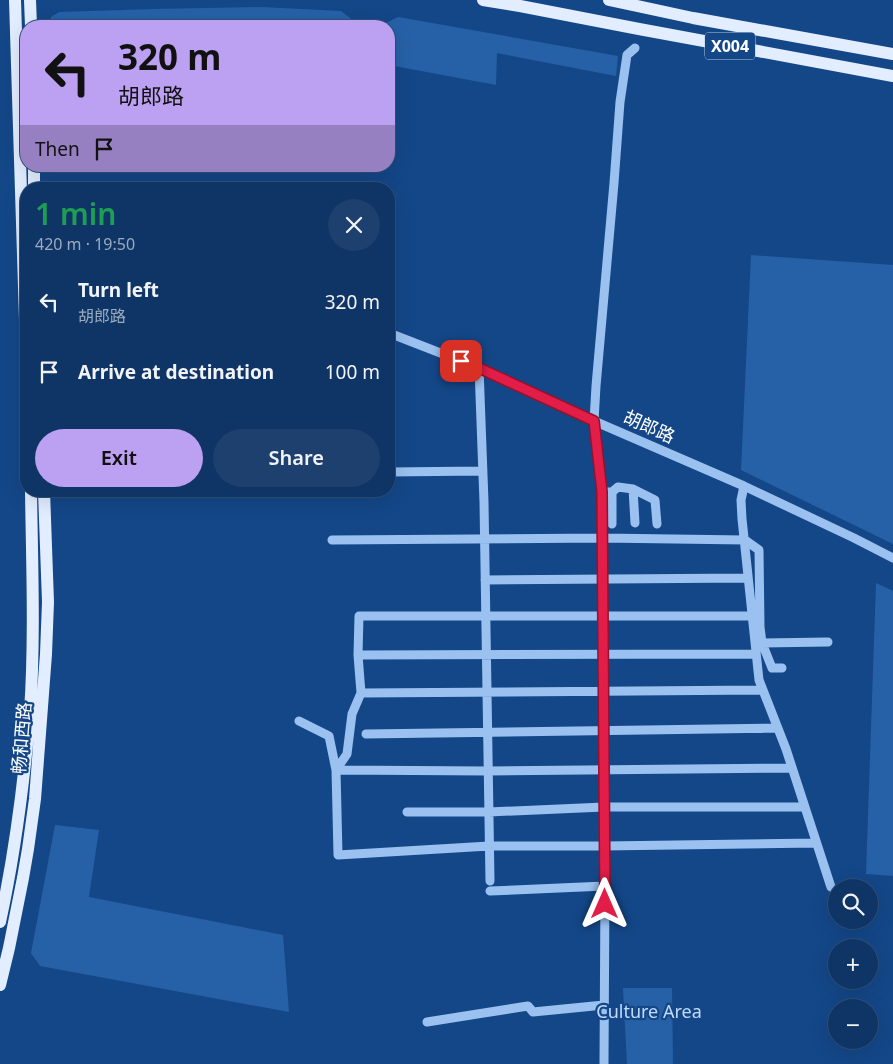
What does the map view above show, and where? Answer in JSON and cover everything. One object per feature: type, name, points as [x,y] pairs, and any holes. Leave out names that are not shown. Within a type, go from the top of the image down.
[{"type":"main road","points":[[15,0],[20,133]]},
{"type":"main road","points":[[30,0],[31,20]]},
{"type":"main road","name":"X004","points":[[483,0],[893,76]]},
{"type":"main road","name":"X004","points":[[609,0],[693,18],[893,54]]},
{"type":"main road","name":"畅和西路","points":[[0,922],[10,877],[21,803],[30,710],[33,583],[31,497]]},
{"type":"main road","name":"畅和西路","points":[[0,981],[9,948],[23,878],[34,799],[46,654],[48,602],[44,497]]},
{"type":"street","points":[[604,1064],[605,886],[602,492],[594,421],[620,102],[627,55],[635,48]]},
{"type":"street","name":"胡郎路","points":[[395,335],[479,368],[594,421],[744,486],[893,558]]},
{"type":"street","points":[[479,368],[486,616],[490,881]]},
{"type":"street","points":[[395,472],[482,471]]},
{"type":"street","points":[[744,486],[741,500],[742,519],[759,680],[792,768],[829,879]]},
{"type":"street","points":[[602,492],[612,492],[618,487],[633,489],[655,500],[657,524]]},
{"type":"street","points":[[633,489],[635,523]]},
{"type":"street","points":[[612,492],[612,524]]},
{"type":"street","points":[[332,540],[602,538],[745,540],[759,550],[762,643],[772,668],[782,668]]},
{"type":"street","points":[[485,580],[748,578]]},
{"type":"street","points":[[336,770],[347,754],[352,714],[361,693],[358,655],[359,616],[752,616]]},
{"type":"street","points":[[762,643],[828,642]]},
{"type":"street","points":[[358,655],[756,654]]},
{"type":"street","points":[[361,693],[762,690]]},
{"type":"street","points":[[299,721],[329,736],[336,770],[338,855],[489,846],[816,842]]},
{"type":"street","points":[[366,734],[777,728]]},
{"type":"street","points":[[336,770],[604,771],[792,768]]},
{"type":"street","points":[[407,812],[489,812],[604,806],[804,807]]},
{"type":"street","points":[[490,891],[605,886]]},
{"type":"street","points":[[426,1022],[528,1006],[533,1012],[604,1005]]},
{"type":"green space","points":[[262,7],[341,11],[352,20],[51,20],[51,17],[59,12]]},
{"type":"green space","points":[[398,17],[618,56],[616,76],[497,53],[496,85],[395,66],[395,20],[392,20]]},
{"type":"green space","points":[[751,255],[893,265],[893,544],[741,470]]},
{"type":"green space","points":[[876,583],[893,591],[893,876],[866,874]]},
{"type":"green space","points":[[55,825],[99,830],[89,897],[283,935],[289,1012],[40,966],[31,953]]},
{"type":"green space","name":"Culture Area","points":[[623,988],[672,988],[673,1064],[627,1064]]},
{"type":"route","points":[[461,361],[594,421],[602,492],[605,904]]}]
